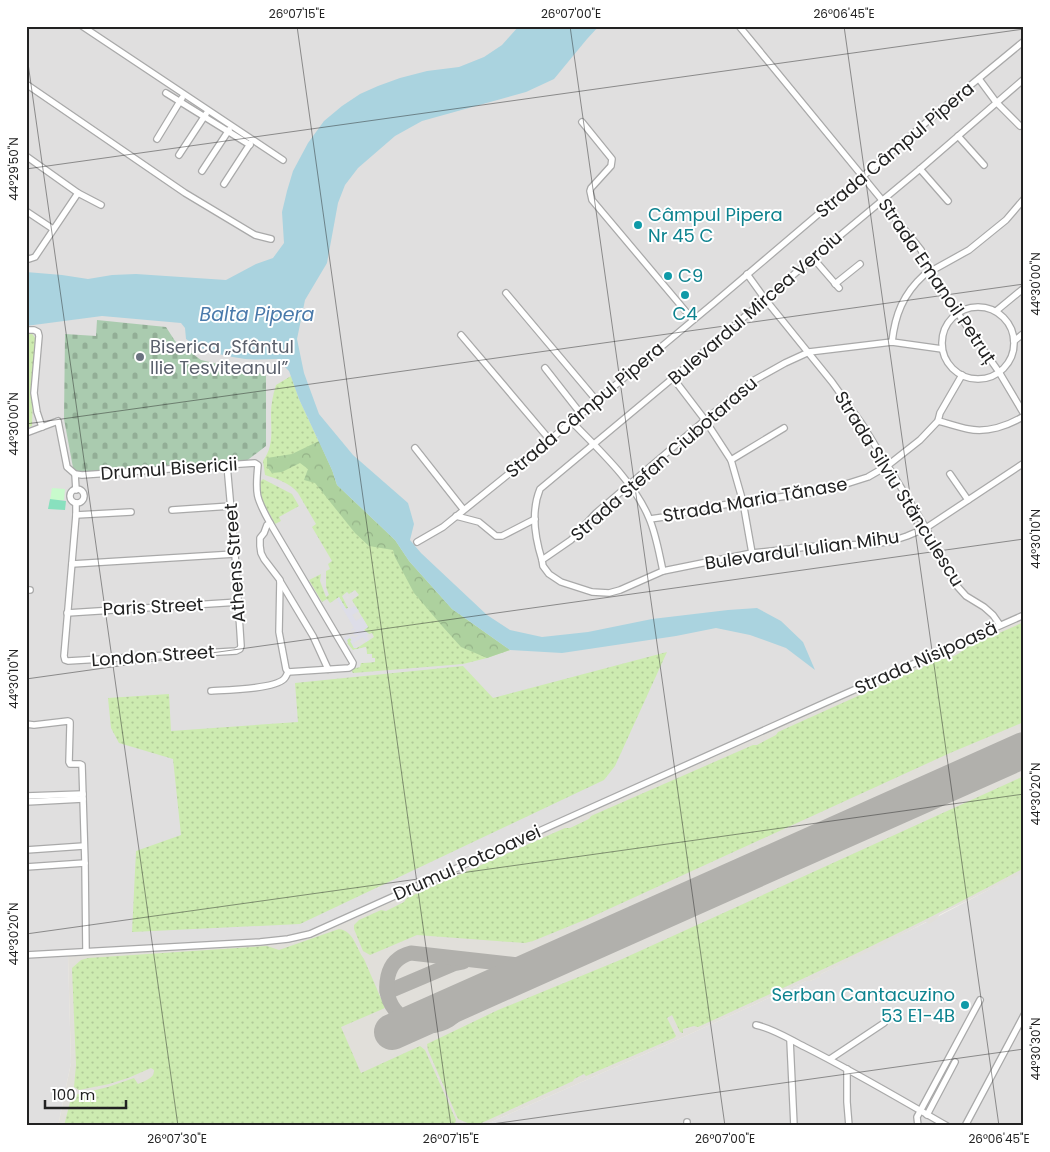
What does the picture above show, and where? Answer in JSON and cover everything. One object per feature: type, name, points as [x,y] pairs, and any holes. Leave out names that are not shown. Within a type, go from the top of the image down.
[{"type":"street","points":[[82,26],[208,110],[230,128],[283,160]]},
{"type":"street","name":"Strada Emanoil Petruț","points":[[740,26],[921,250],[938,285],[999,372],[1024,415]]},
{"type":"street","name":"Strada Câmpul Pipera","points":[[417,542],[443,527],[572,422],[1024,41]]},
{"type":"street","points":[[979,79],[996,102],[1020,126]]},
{"type":"street","name":"Bulevardul Mircea Veroiu","points":[[542,563],[536,543],[535,519],[537,496],[540,489],[1024,79]]},
{"type":"street","points":[[26,84],[185,193],[255,235],[271,240]]},
{"type":"street","points":[[166,92],[204,117],[230,128]]},
{"type":"street","points":[[157,139],[184,94]]},
{"type":"street","points":[[179,155],[208,110]]},
{"type":"street","points":[[582,122],[612,159],[611,166],[591,188],[592,200],[693,320]]},
{"type":"street","points":[[202,171],[230,128]]},
{"type":"street","points":[[958,136],[984,166]]},
{"type":"street","points":[[224,184],[251,142]]},
{"type":"street","points":[[26,156],[78,193],[101,205]]},
{"type":"street","points":[[920,169],[948,201]]},
{"type":"street","points":[[26,257],[30,259],[35,257],[78,193]]},
{"type":"street","points":[[892,342],[900,306],[919,279],[970,250],[1006,220],[1024,199]]},
{"type":"street","points":[[26,211],[53,229]]},
{"type":"street","points":[[813,258],[837,286],[860,264]]},
{"type":"street","name":"Strada Silviu Stănculescu","points":[[747,274],[832,382],[862,424],[926,528],[957,586],[966,596],[993,615],[1000,626]]},
{"type":"street","points":[[996,311],[1024,288]]},
{"type":"street","points":[[506,293],[597,401]]},
{"type":"street","points":[[976,307],[996,311],[1012,329],[1014,341],[1009,362],[999,372],[981,379],[971,378],[954,371],[944,357],[942,348],[944,329],[950,320],[957,313],[976,307]]},
{"type":"street","points":[[26,330],[34,330],[38,332],[39,336],[34,393],[42,427]]},
{"type":"street","points":[[1014,341],[1024,333]]},
{"type":"street","points":[[461,335],[550,440]]},
{"type":"street","name":"Strada Stefan Ciubotarasu","points":[[542,563],[571,540],[596,513],[704,420],[751,382],[785,363],[808,352],[892,342],[942,348]]},
{"type":"street","points":[[545,368],[581,414]]},
{"type":"street","name":"Strada Maria Tănase","points":[[650,519],[703,508],[824,491],[868,477],[887,466],[920,440],[938,420],[940,413],[962,375]]},
{"type":"street","points":[[673,378],[731,460],[743,502],[752,553]]},
{"type":"street","points":[[938,420],[969,430],[987,430],[1005,426],[1024,415]]},
{"type":"street","name":"Drumul Bisericii","points":[[26,433],[61,420],[67,467],[75,474],[82,475],[257,463],[257,496],[260,506],[353,663],[349,668],[288,672]]},
{"type":"street","points":[[572,422],[635,491],[650,519],[663,571]]},
{"type":"street","points":[[731,460],[784,428]]},
{"type":"street","points":[[415,448],[463,510]]},
{"type":"street","name":"Bulevardul Iulian Mihu","points":[[542,563],[549,574],[561,582],[592,592],[609,593],[663,571],[752,553],[817,546],[874,544],[899,539],[926,528],[1024,463]]},
{"type":"street","name":"Athens Street","points":[[227,465],[239,602],[240,649]]},
{"type":"street","points":[[75,474],[76,490]]},
{"type":"street","points":[[950,474],[968,500]]},
{"type":"street","points":[[67,613],[76,515],[76,503],[70,496],[76,490]]},
{"type":"street","points":[[76,490],[80,491],[84,496],[82,501],[76,503]]},
{"type":"street","points":[[172,510],[231,506]]},
{"type":"street","points":[[76,515],[131,512]]},
{"type":"street","points":[[456,516],[479,522],[498,537],[535,519]]},
{"type":"street","points":[[270,523],[260,538],[261,553],[280,580],[313,636],[328,669]]},
{"type":"street","points":[[72,564],[235,554]]},
{"type":"street","points":[[211,691],[261,688],[285,678],[288,672],[279,632],[280,580]]},
{"type":"street","name":"Paris Street","points":[[67,613],[239,602]]},
{"type":"street","name":"London Street","points":[[67,613],[64,656],[65,660],[68,661],[236,651],[240,649]]},
{"type":"street","name":"Strada Nisipoasă","points":[[829,701],[1024,615]]},
{"type":"street","name":"Drumul Potcoavei","points":[[26,954],[260,942],[310,934],[829,701]]},
{"type":"street","points":[[26,724],[66,720],[70,722],[69,762],[70,764],[82,765],[86,951]]},
{"type":"street","points":[[26,796],[83,796]]},
{"type":"street","points":[[26,802],[83,796]]},
{"type":"street","points":[[26,850],[84,846]]},
{"type":"street","points":[[26,867],[85,863]]},
{"type":"street","points":[[918,1126],[918,1117],[980,1000]]},
{"type":"street","points":[[965,1126],[1024,1015]]},
{"type":"street","points":[[830,1059],[884,1022]]},
{"type":"street","points":[[756,1026],[768,1028],[830,1059],[946,1126]]},
{"type":"street","points":[[790,1040],[794,1126]]},
{"type":"street","points":[[927,1115],[955,1062]]},
{"type":"street","points":[[848,1069],[848,1126]]},
{"type":"shaded area","points":[[26,26],[1024,26],[1024,616],[309,936],[68,955],[71,1063],[58,1126],[26,1126]]},
{"type":"shaded area","points":[[339,597],[346,609],[355,606],[359,611],[352,615],[356,621],[362,617],[368,627],[364,630],[369,634],[367,636],[369,640],[366,642],[363,637],[353,643],[356,648],[354,648],[350,638],[347,640],[347,643],[344,638],[349,635],[355,638],[359,635],[354,635],[353,633],[356,629],[351,630],[354,628],[337,599]]},
{"type":"shaded area","points":[[1024,616],[1024,872],[939,915],[938,918],[929,924],[926,922],[821,974],[820,977],[806,981],[482,1126],[58,1126],[71,1063],[68,955],[309,936]]},
{"type":"shaded area","points":[[366,647],[367,654],[372,654],[375,662],[361,663],[360,667],[355,668],[353,650]]},
{"type":"shaded area","points":[[1024,871],[1024,1126],[482,1126],[806,981],[819,977],[821,974],[939,916]]},
{"type":"green space","points":[[97,320],[166,327],[175,341],[201,360],[266,375],[266,446],[245,462],[74,473],[64,419],[65,334],[96,336]]},
{"type":"green space","points":[[31,332],[35,338],[32,426],[26,428],[26,333]]},
{"type":"green space","points":[[291,376],[299,399],[337,485],[395,540],[409,561],[452,609],[510,650],[463,664],[353,673],[351,670],[360,667],[360,663],[375,662],[375,658],[367,654],[366,647],[353,650],[346,640],[350,637],[354,648],[357,648],[374,637],[372,633],[369,634],[363,630],[368,627],[352,600],[359,595],[355,590],[349,594],[347,592],[342,596],[348,608],[346,609],[339,597],[330,603],[327,599],[322,602],[309,580],[321,574],[320,581],[326,597],[329,595],[326,587],[326,571],[330,569],[328,564],[332,561],[312,527],[316,524],[295,490],[283,482],[265,475],[263,461],[270,444],[271,410],[274,392],[276,385]]},
{"type":"green space","points":[[319,441],[337,485],[395,540],[409,561],[452,609],[510,650],[487,658],[461,647],[414,593],[393,550],[369,546],[355,533],[315,483],[304,480],[308,469],[300,463],[282,472],[272,473],[267,467],[267,458],[292,454]]},
{"type":"green space","points":[[263,479],[292,494],[299,506],[279,517],[281,521],[275,524],[261,498],[259,483]]},
{"type":"green space","points":[[52,488],[65,489],[64,500],[50,500]]},
{"type":"green space","points":[[50,499],[66,501],[65,510],[48,509]]},
{"type":"green space","points":[[1024,622],[1024,722],[950,753],[587,919],[533,941],[525,943],[417,935],[370,955],[363,951],[354,929],[354,925],[359,920],[381,910],[386,911],[404,902],[407,898],[565,828],[570,828],[589,819],[591,816],[753,745],[757,745],[778,732],[940,659],[954,656],[965,648]]},
{"type":"green space","points":[[667,652],[615,766],[604,780],[300,924],[132,932],[136,851],[181,835],[173,759],[119,743],[111,728],[108,698],[169,694],[171,731],[298,722],[295,683],[463,666],[493,698]]},
{"type":"green space","points":[[1024,776],[1024,868],[862,951],[698,1027],[694,1026],[683,1029],[683,1033],[680,1032],[672,1015],[667,1018],[676,1036],[674,1038],[586,1076],[584,1074],[573,1081],[475,1126],[458,1119],[427,1044],[498,1010],[620,960]]},
{"type":"green space","points":[[339,929],[348,933],[354,941],[364,959],[385,1008],[341,1027],[361,1073],[420,1046],[425,1050],[456,1120],[454,1126],[64,1126],[71,1098],[75,1095],[134,1078],[138,1084],[149,1079],[154,1073],[154,1070],[151,1068],[109,1084],[79,1090],[74,1087],[76,1065],[72,968],[81,960],[267,946],[279,950]]},
{"type":"water","name":"Balta Pipera","points":[[519,26],[599,26],[554,79],[526,92],[422,121],[395,136],[358,168],[345,185],[338,203],[327,263],[305,300],[297,339],[304,373],[319,414],[353,455],[408,503],[414,524],[410,540],[421,553],[487,615],[510,630],[542,637],[588,632],[652,619],[757,608],[781,621],[803,642],[815,670],[786,648],[750,635],[716,628],[562,653],[510,650],[452,609],[409,561],[395,540],[337,485],[299,399],[289,371],[277,359],[245,359],[207,350],[186,339],[185,328],[181,323],[102,316],[26,326],[26,272],[88,279],[136,274],[226,280],[256,264],[273,258],[284,243],[282,212],[293,171],[308,143],[324,121],[360,94],[378,86],[427,71],[459,67],[484,57],[502,45]]},
{"type":"taxiway","points":[[466,999],[454,1016],[440,1024],[430,1026],[411,1022],[402,1017],[390,1001],[387,991],[389,971],[396,961],[411,953],[518,965],[550,962]]},
{"type":"taxiway","points":[[387,992],[453,964],[463,962]]},
{"type":"runway","points":[[392,1032],[1024,750]]},
{"type":"place","name":"Câmpul Pipera Nr 45 C","points":[[638,225]]},
{"type":"place","name":"C9","points":[[668,276]]},
{"type":"place","name":"C4","points":[[685,295]]},
{"type":"place","name":"Biserica „Sfântul Ilie Tesviteanul”","points":[[140,357]]},
{"type":"place","name":"Serban Cantacuzino 53 E1-4B","points":[[965,1005]]}]
